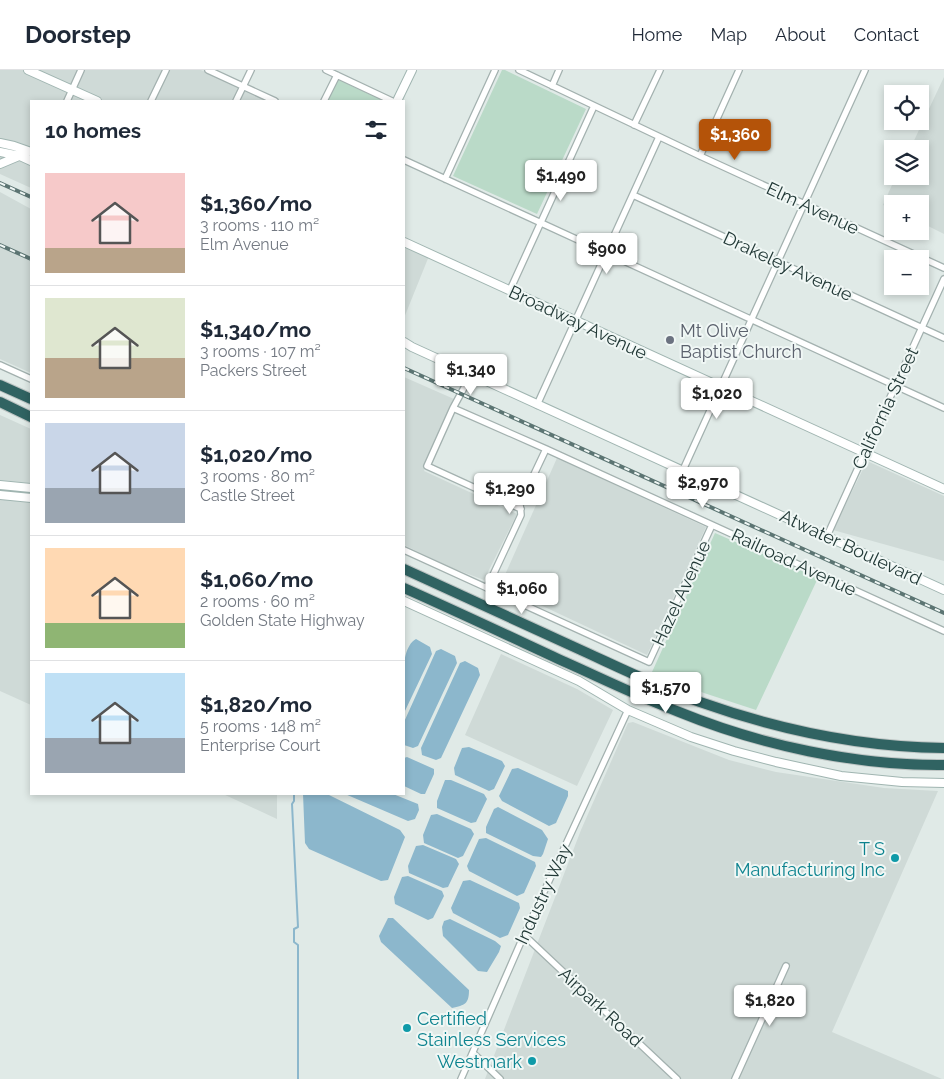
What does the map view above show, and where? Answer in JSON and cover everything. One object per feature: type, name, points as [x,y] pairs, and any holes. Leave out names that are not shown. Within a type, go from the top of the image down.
[{"type":"highway","points":[[0,385],[30,399]]},
{"type":"highway","points":[[0,402],[30,417]]},
{"type":"highway","points":[[405,569],[665,688],[733,713],[793,730],[831,738],[872,744],[944,748]]},
{"type":"highway","points":[[405,588],[634,693],[680,713],[727,729],[772,743],[818,753],[875,761],[944,764]]},
{"type":"street","points":[[28,70],[94,100]]},
{"type":"street","points":[[67,100],[81,70]]},
{"type":"street","points":[[151,100],[166,70]]},
{"type":"street","points":[[208,70],[273,100]]},
{"type":"street","points":[[236,100],[250,70]]},
{"type":"street","points":[[326,70],[390,100]]},
{"type":"street","points":[[397,100],[412,70]]},
{"type":"street","points":[[445,179],[495,70]]},
{"type":"street","name":"Elm Avenue","points":[[520,70],[659,137],[944,268]]},
{"type":"street","points":[[552,86],[559,70]]},
{"type":"street","points":[[634,125],[660,70]]},
{"type":"street","points":[[700,156],[739,70]]},
{"type":"street","points":[[683,470],[865,70]]},
{"type":"street","points":[[324,100],[337,75]]},
{"type":"street","points":[[510,290],[594,106]]},
{"type":"street","points":[[537,405],[659,137]]},
{"type":"street","points":[[0,143],[30,152]]},
{"type":"street","points":[[0,152],[20,156],[30,161]]},
{"type":"street","points":[[0,164],[20,156]]},
{"type":"street","points":[[405,160],[944,408]]},
{"type":"street","name":"Drakeley Avenue","points":[[632,195],[944,338]]},
{"type":"street","name":"Broadway Avenue","points":[[405,242],[944,489]]},
{"type":"street","name":"California Street","points":[[827,536],[944,279]]},
{"type":"street","name":"Atwater Boulevard","points":[[405,342],[537,405],[944,590]]},
{"type":"street","points":[[0,365],[30,379]]},
{"type":"street","points":[[471,374],[453,408],[427,466],[521,509]]},
{"type":"street","name":"Railroad Avenue","points":[[453,408],[546,448],[944,631]]},
{"type":"street","points":[[405,550],[487,588],[521,515],[520,504],[546,448]]},
{"type":"street","points":[[0,485],[30,488]]},
{"type":"street","points":[[0,495],[30,498]]},
{"type":"street","name":"Hazel Avenue","points":[[487,588],[649,662],[712,525]]},
{"type":"street","points":[[405,601],[564,674],[628,710],[691,737],[776,762],[841,776],[900,782],[944,783]]},
{"type":"street","name":"Industry Way","points":[[461,1079],[524,935],[628,710]]},
{"type":"street","name":"Airpark Road","points":[[524,935],[677,1079]]},
{"type":"street","points":[[735,1079],[786,966]]},
{"type":"street","points":[[473,1053],[500,1079]]},
{"type":"shaded area","points":[[0,70],[201,70],[267,100],[30,100],[30,188],[0,174]]},
{"type":"shaded area","points":[[944,77],[944,234],[929,226],[929,195],[887,195],[892,185],[929,185],[929,140],[914,140],[919,130],[929,130],[929,109]]},
{"type":"shaded area","points":[[0,192],[30,208],[30,373],[0,359]]},
{"type":"shaded area","points":[[405,244],[429,256],[405,316]]},
{"type":"shaded area","points":[[405,377],[454,399],[424,471],[517,514],[484,580],[452,568],[405,545]]},
{"type":"shaded area","points":[[0,415],[30,429],[30,483],[0,480]]},
{"type":"shaded area","points":[[557,458],[706,527],[647,655],[500,586]]},
{"type":"shaded area","points":[[867,461],[944,496],[944,561],[833,530]]},
{"type":"shaded area","points":[[0,499],[30,503],[30,705],[0,691]]},
{"type":"shaded area","points":[[501,654],[577,689],[613,710],[577,786],[465,735]]},
{"type":"shaded area","points":[[633,722],[729,760],[776,772],[884,788],[938,791],[832,1032],[942,1079],[485,1079],[581,830],[628,723]]},
{"type":"shaded area","points":[[225,795],[277,795],[277,819]]},
{"type":"green space","points":[[502,70],[586,109],[537,214],[453,176]]},
{"type":"green space","points":[[337,79],[382,100],[326,100]]},
{"type":"green space","points":[[715,533],[818,578],[756,710],[704,693],[652,672]]},
{"type":"water","points":[[416,639],[430,647],[432,654],[405,711],[405,659],[410,644]]},
{"type":"water","points":[[441,649],[455,656],[457,663],[418,746],[413,748],[405,745],[405,720],[436,651]]},
{"type":"water","points":[[465,661],[478,668],[480,675],[441,758],[436,760],[422,755],[421,748],[460,663]]},
{"type":"water","points":[[469,747],[502,761],[505,766],[494,789],[489,791],[455,775],[454,768],[462,748]]},
{"type":"water","points":[[405,758],[434,769],[434,774],[425,794],[405,786]]},
{"type":"water","points":[[518,768],[568,791],[568,796],[556,823],[549,826],[502,801],[499,796],[512,769]]},
{"type":"water","points":[[445,780],[451,780],[484,794],[487,799],[476,822],[471,823],[437,808],[437,801]]},
{"type":"water","points":[[303,795],[329,795],[400,830],[405,837],[388,880],[381,881],[309,849],[305,843]]},
{"type":"water","points":[[347,795],[396,795],[418,804],[419,810],[415,819],[408,821]]},
{"type":"water","points":[[498,807],[542,830],[548,839],[541,857],[533,856],[486,833],[486,827],[494,809]]},
{"type":"water","points":[[437,814],[471,829],[474,834],[463,856],[458,858],[424,843],[423,835],[431,815]]},
{"type":"water","points":[[486,838],[535,862],[536,866],[524,893],[517,896],[469,871],[467,866],[479,839]]},
{"type":"water","points":[[423,845],[456,859],[459,864],[448,887],[443,888],[409,873],[408,866],[416,846]]},
{"type":"water","points":[[408,876],[442,891],[444,896],[433,918],[428,920],[395,904],[394,897],[402,877]]},
{"type":"water","points":[[470,880],[519,903],[520,908],[508,935],[500,938],[453,913],[451,908],[463,881]]},
{"type":"water","points":[[388,918],[393,918],[469,990],[465,1003],[452,1008],[381,942],[379,936]]},
{"type":"water","points":[[450,919],[495,941],[501,946],[487,972],[478,971],[443,936],[442,927],[444,921]]},
{"type":"waterway","points":[[294,795],[292,804],[298,927],[294,929],[294,942],[298,945],[298,1079]]},
{"type":"railway","points":[[0,183],[30,197]]},
{"type":"railway","points":[[0,245],[30,259]]},
{"type":"railway","points":[[405,368],[944,613]]},
{"type":"place","name":"Mt Olive Baptist Church","points":[[670,340]]},
{"type":"place","name":"T S Manufacturing Inc","points":[[895,858]]},
{"type":"place","name":"Certified Stainless Services","points":[[407,1028]]},
{"type":"place","name":"Westmark","points":[[532,1061]]}]
